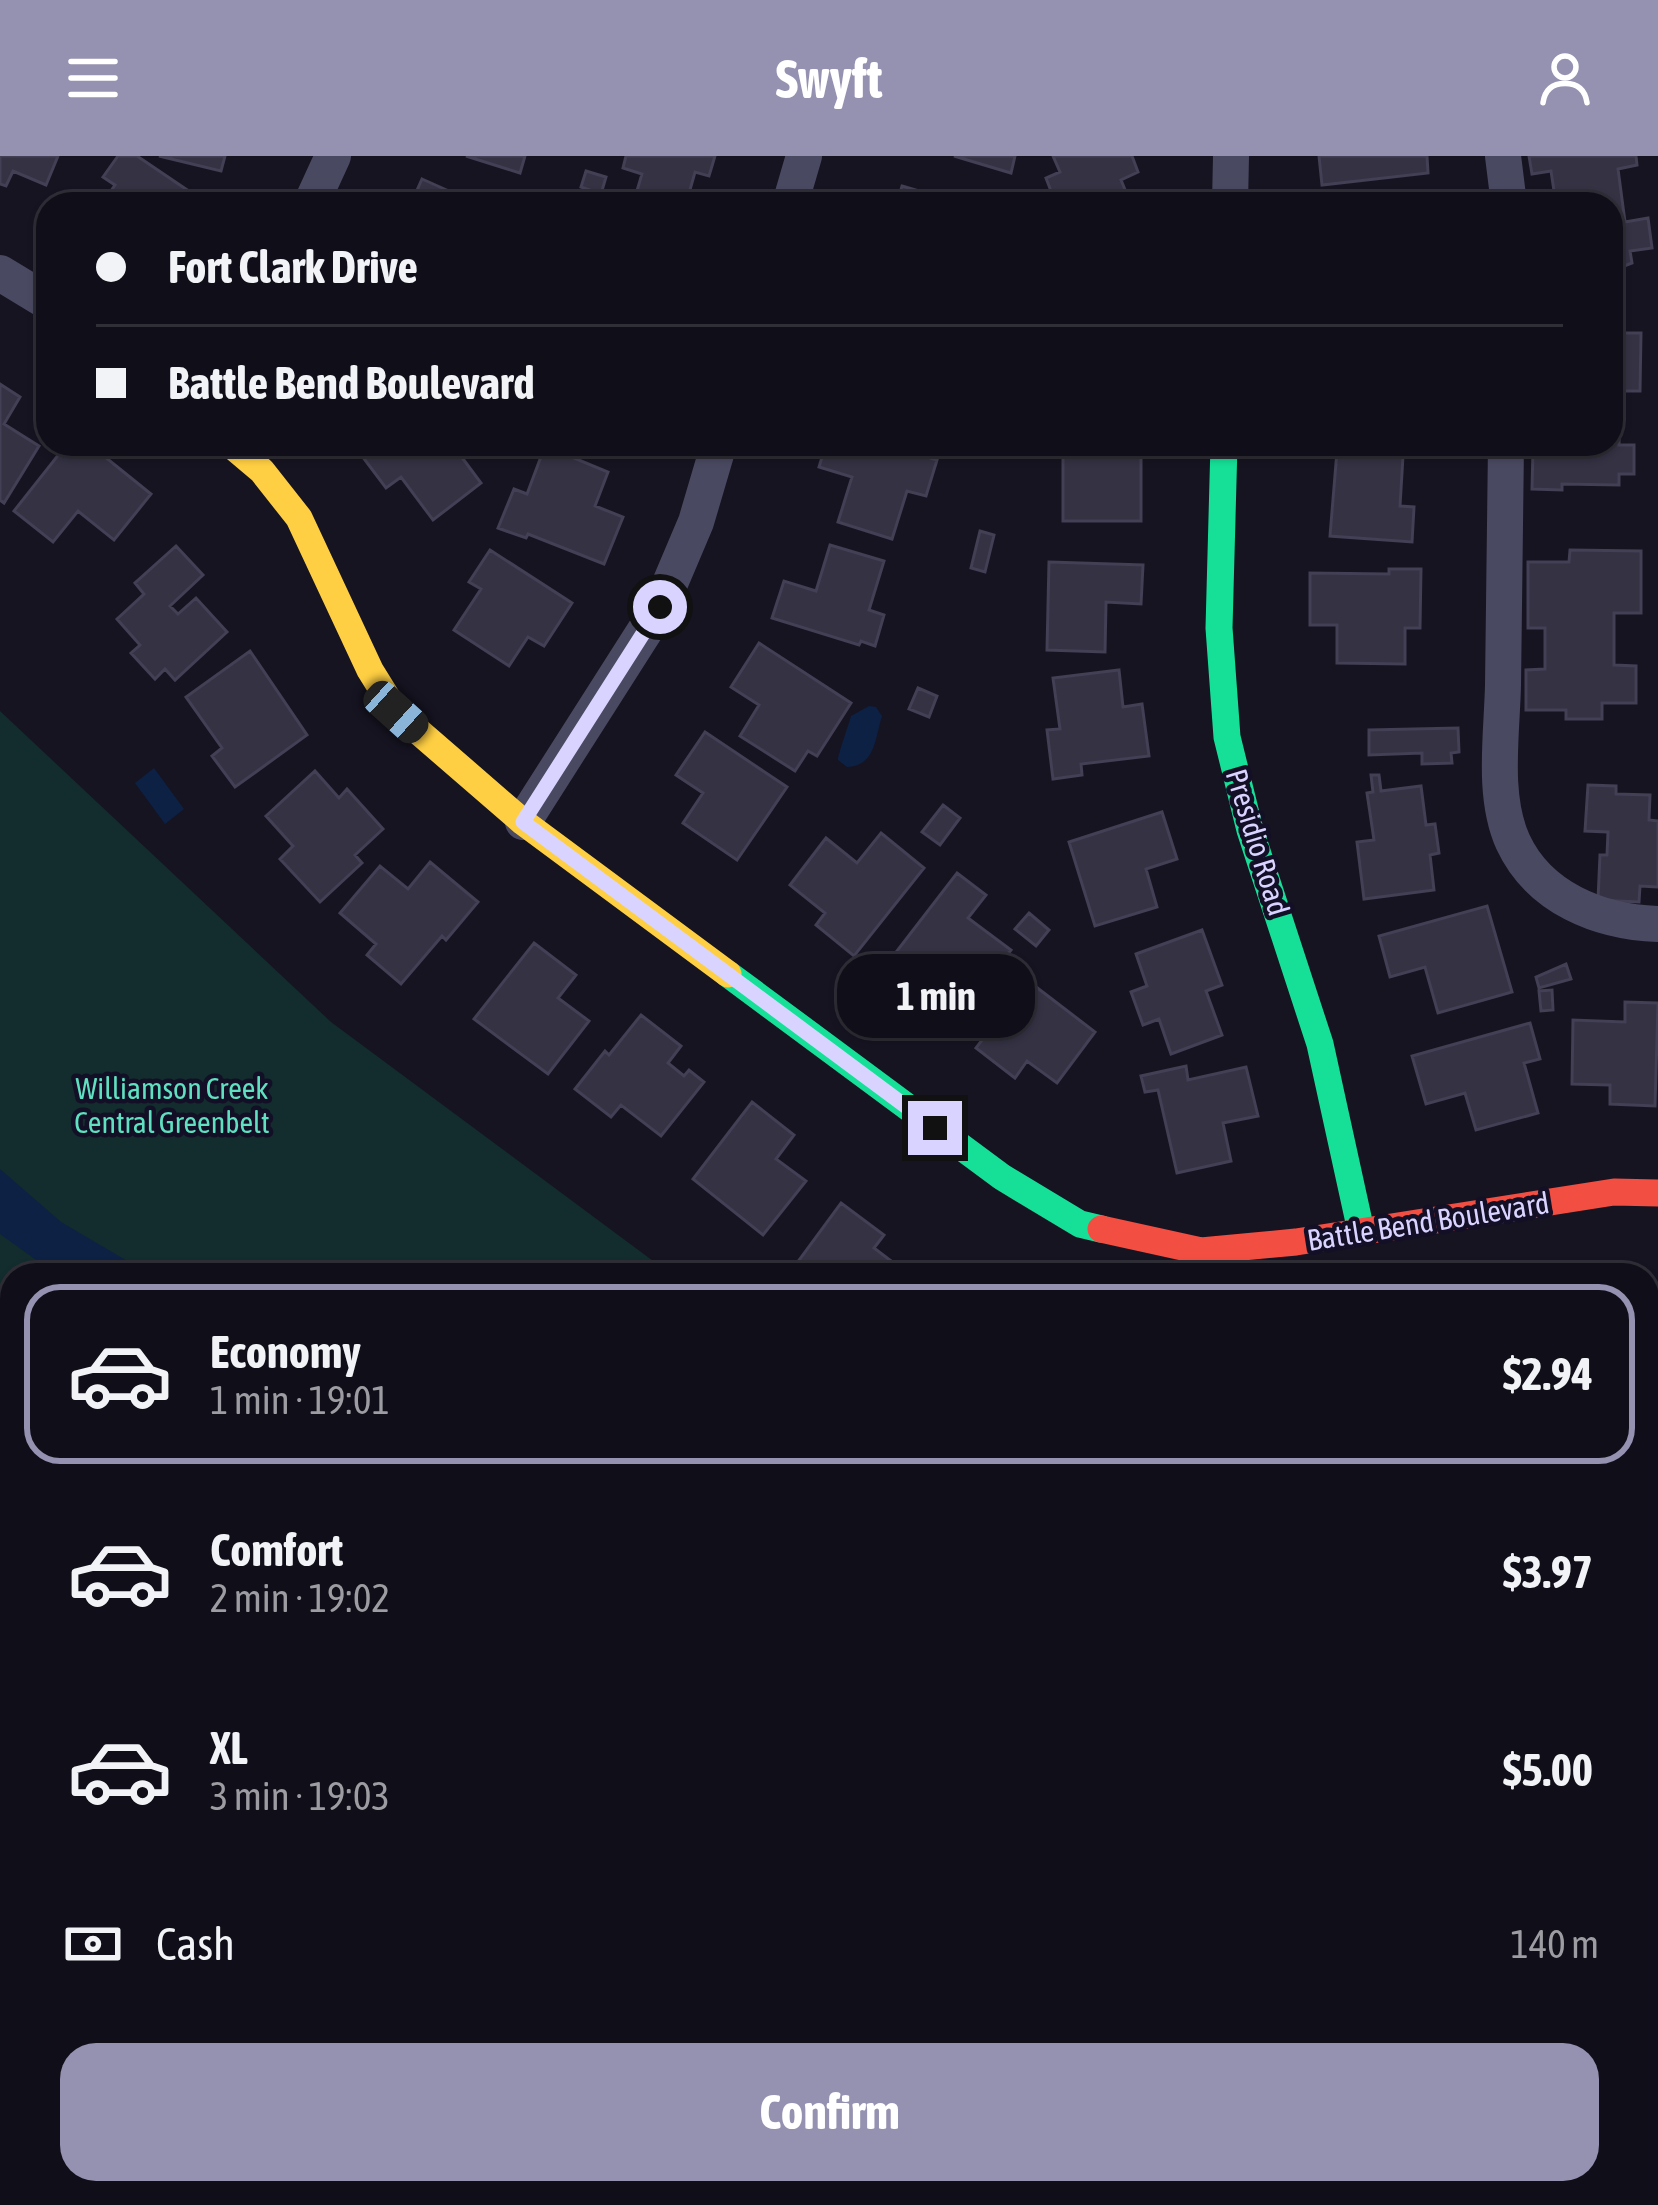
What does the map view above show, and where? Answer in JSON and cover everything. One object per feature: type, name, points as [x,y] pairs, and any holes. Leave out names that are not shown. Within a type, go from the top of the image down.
[{"type":"street","points":[[316,192],[333,156]]},
{"type":"street","points":[[794,192],[804,156]]},
{"type":"street","points":[[1230,192],[1231,156]]},
{"type":"street","points":[[1502,156],[1507,192]]},
{"type":"street","points":[[0,273],[36,295]]},
{"type":"street","name":"Battle Bend Boulevard","points":[[244,456],[299,518],[370,670],[396,712],[523,822],[1002,1178],[1079,1224],[1201,1250],[1296,1243],[1614,1192],[1658,1192]]},
{"type":"street","points":[[523,822],[660,607],[697,522],[716,456]]},
{"type":"street","name":"Presidio Road","points":[[1224,456],[1220,627],[1227,736],[1236,785],[1303,983],[1330,1082],[1361,1232]]},
{"type":"street","points":[[1506,456],[1502,771],[1512,839],[1529,868],[1561,899],[1596,914],[1658,924]]},
{"type":"green space","name":"Williamson Creek Central Greenbelt","points":[[0,711],[331,1022],[656,1263],[0,1263]]},
{"type":"water","points":[[869,706],[882,716],[873,749],[864,762],[847,767],[838,758],[851,716]]},
{"type":"water","points":[[154,768],[184,809],[165,824],[135,783]]},
{"type":"water","points":[[0,1169],[61,1222],[131,1263],[40,1263],[0,1234]]},
{"type":"building","points":[[0,156],[58,156],[46,185],[13,171],[6,186],[0,184]]},
{"type":"building","points":[[118,156],[137,156],[190,192],[110,192],[115,185],[103,177]]},
{"type":"building","points":[[159,156],[225,156],[221,171]]},
{"type":"building","points":[[466,156],[525,156],[520,173]]},
{"type":"building","points":[[626,156],[715,156],[709,176],[695,172],[689,192],[637,192],[642,174],[623,168]]},
{"type":"building","points":[[954,156],[1015,156],[1011,173]]},
{"type":"building","points":[[1053,156],[1132,156],[1138,172],[1121,180],[1126,192],[1051,192],[1046,178],[1060,172]]},
{"type":"building","points":[[1319,156],[1427,156],[1428,173],[1322,185]]},
{"type":"building","points":[[1529,156],[1636,156],[1637,165],[1618,169],[1621,192],[1554,192],[1551,171],[1532,174]]},
{"type":"building","points":[[586,171],[606,177],[602,192],[581,187]]},
{"type":"building","points":[[422,179],[451,192],[416,192]]},
{"type":"building","points":[[1623,207],[1625,222],[1648,218],[1652,248],[1630,251],[1632,263],[1623,266]]},
{"type":"building","points":[[1623,333],[1641,333],[1640,391],[1623,391]]},
{"type":"building","points":[[0,384],[20,397],[4,424],[36,444],[36,451],[4,503],[0,500]]},
{"type":"building","points":[[1623,445],[1634,445],[1634,474],[1619,474],[1619,485],[1562,484],[1562,490],[1532,489],[1533,456],[1623,456]]},
{"type":"building","points":[[58,456],[104,456],[151,494],[114,540],[78,511],[53,542],[14,511]]},
{"type":"building","points":[[362,456],[461,456],[481,483],[433,520],[401,477],[386,488]]},
{"type":"building","points":[[541,456],[569,456],[608,472],[595,506],[623,517],[604,564],[528,534],[526,538],[498,528],[514,489],[527,494]]},
{"type":"building","points":[[822,456],[937,460],[926,496],[907,491],[892,539],[838,522],[852,477],[819,467]]},
{"type":"building","points":[[1063,456],[1141,456],[1141,521],[1063,521]]},
{"type":"building","points":[[1337,456],[1403,456],[1400,506],[1414,507],[1412,542],[1330,536]]},
{"type":"building","points":[[980,531],[994,535],[985,572],[971,568]]},
{"type":"building","points":[[830,545],[884,561],[869,610],[884,615],[875,646],[772,618],[784,581],[816,591]]},
{"type":"building","points":[[176,546],[203,575],[170,606],[178,614],[196,598],[227,632],[175,680],[165,669],[155,679],[131,653],[140,645],[117,619],[144,594],[135,583]]},
{"type":"building","points":[[490,550],[572,603],[544,646],[528,637],[509,666],[454,630],[481,589],[469,582]]},
{"type":"building","points":[[1570,550],[1641,551],[1641,613],[1614,613],[1614,665],[1636,666],[1636,703],[1602,703],[1602,719],[1566,719],[1566,710],[1526,710],[1526,670],[1545,669],[1545,628],[1528,628],[1528,562],[1569,562]]},
{"type":"building","points":[[1049,562],[1143,565],[1141,604],[1106,602],[1105,652],[1047,650]]},
{"type":"building","points":[[1389,569],[1421,569],[1420,628],[1405,628],[1405,664],[1337,663],[1337,625],[1310,625],[1310,573],[1389,574]]},
{"type":"building","points":[[759,643],[851,703],[817,756],[808,751],[795,771],[740,736],[759,705],[731,687]]},
{"type":"building","points":[[250,651],[307,735],[235,787],[212,756],[222,748],[186,697]]},
{"type":"building","points":[[1119,670],[1123,707],[1142,704],[1149,756],[1081,764],[1082,775],[1053,779],[1047,730],[1060,729],[1053,678]]},
{"type":"building","points":[[918,688],[937,696],[929,717],[909,709]]},
{"type":"building","points":[[1458,728],[1459,752],[1451,753],[1452,763],[1422,764],[1422,753],[1369,755],[1369,730]]},
{"type":"building","points":[[705,732],[787,787],[737,860],[683,823],[703,793],[676,775]]},
{"type":"building","points":[[315,771],[339,798],[347,789],[383,829],[355,855],[362,863],[320,902],[280,859],[293,846],[266,816]]},
{"type":"building","points":[[1371,775],[1379,775],[1381,791],[1421,786],[1426,825],[1435,824],[1439,853],[1430,855],[1434,890],[1364,899],[1357,842],[1374,840],[1367,793],[1373,792]]},
{"type":"building","points":[[1588,785],[1616,786],[1616,794],[1650,795],[1649,820],[1658,821],[1658,887],[1640,886],[1639,902],[1598,900],[1600,855],[1607,855],[1608,832],[1585,831]]},
{"type":"building","points":[[943,805],[960,818],[940,845],[922,832]]},
{"type":"building","points":[[1162,812],[1177,859],[1146,869],[1157,907],[1095,926],[1069,842]]},
{"type":"building","points":[[881,833],[924,868],[854,956],[816,925],[825,913],[790,885],[826,838],[857,863]]},
{"type":"building","points":[[430,862],[478,902],[401,984],[367,955],[376,944],[340,913],[380,866],[408,889]]},
{"type":"building","points":[[957,873],[986,895],[968,918],[1011,950],[970,1003],[941,980],[922,1006],[880,973]]},
{"type":"building","points":[[1487,906],[1512,992],[1438,1013],[1425,967],[1390,977],[1379,936]]},
{"type":"building","points":[[1029,913],[1049,930],[1036,946],[1015,929]]},
{"type":"building","points":[[1202,930],[1222,985],[1206,991],[1222,1035],[1171,1054],[1159,1019],[1143,1025],[1131,992],[1147,986],[1136,954]]},
{"type":"building","points":[[534,943],[576,975],[558,998],[589,1021],[548,1074],[474,1019]]},
{"type":"building","points":[[1566,964],[1571,979],[1539,988],[1536,977]]},
{"type":"building","points":[[1027,980],[1095,1032],[1057,1083],[1027,1061],[1015,1078],[976,1048]]},
{"type":"building","points":[[1552,990],[1553,1010],[1541,1011],[1539,991]]},
{"type":"building","points":[[1625,1002],[1658,1003],[1655,1106],[1610,1104],[1610,1085],[1572,1084],[1573,1020],[1625,1022]]},
{"type":"building","points":[[641,1015],[681,1046],[668,1063],[684,1076],[689,1070],[704,1082],[661,1136],[621,1105],[611,1117],[575,1089]]},
{"type":"building","points":[[1530,1023],[1540,1059],[1524,1063],[1538,1113],[1476,1130],[1465,1093],[1426,1104],[1412,1056]]},
{"type":"building","points":[[1186,1066],[1188,1080],[1246,1067],[1258,1116],[1223,1123],[1231,1161],[1177,1173],[1158,1090],[1145,1092],[1141,1076]]},
{"type":"building","points":[[752,1102],[794,1135],[776,1159],[806,1181],[763,1235],[693,1179]]},
{"type":"building","points":[[841,1203],[884,1235],[874,1248],[894,1263],[797,1263]]},
{"type":"traffic: fast","points":[[1224,456],[1219,628],[1227,737],[1250,830],[1320,1044],[1361,1231]]},
{"type":"traffic: fast","points":[[728,974],[1002,1177],[1080,1224],[1101,1229]]},
{"type":"traffic: slow","points":[[244,456],[299,518],[370,670],[396,712],[523,822],[728,974]]},
{"type":"traffic: jam","points":[[1101,1229],[1201,1251],[1296,1242],[1614,1192],[1658,1193]]},
{"type":"route","points":[[660,607],[523,822],[935,1128]]}]
